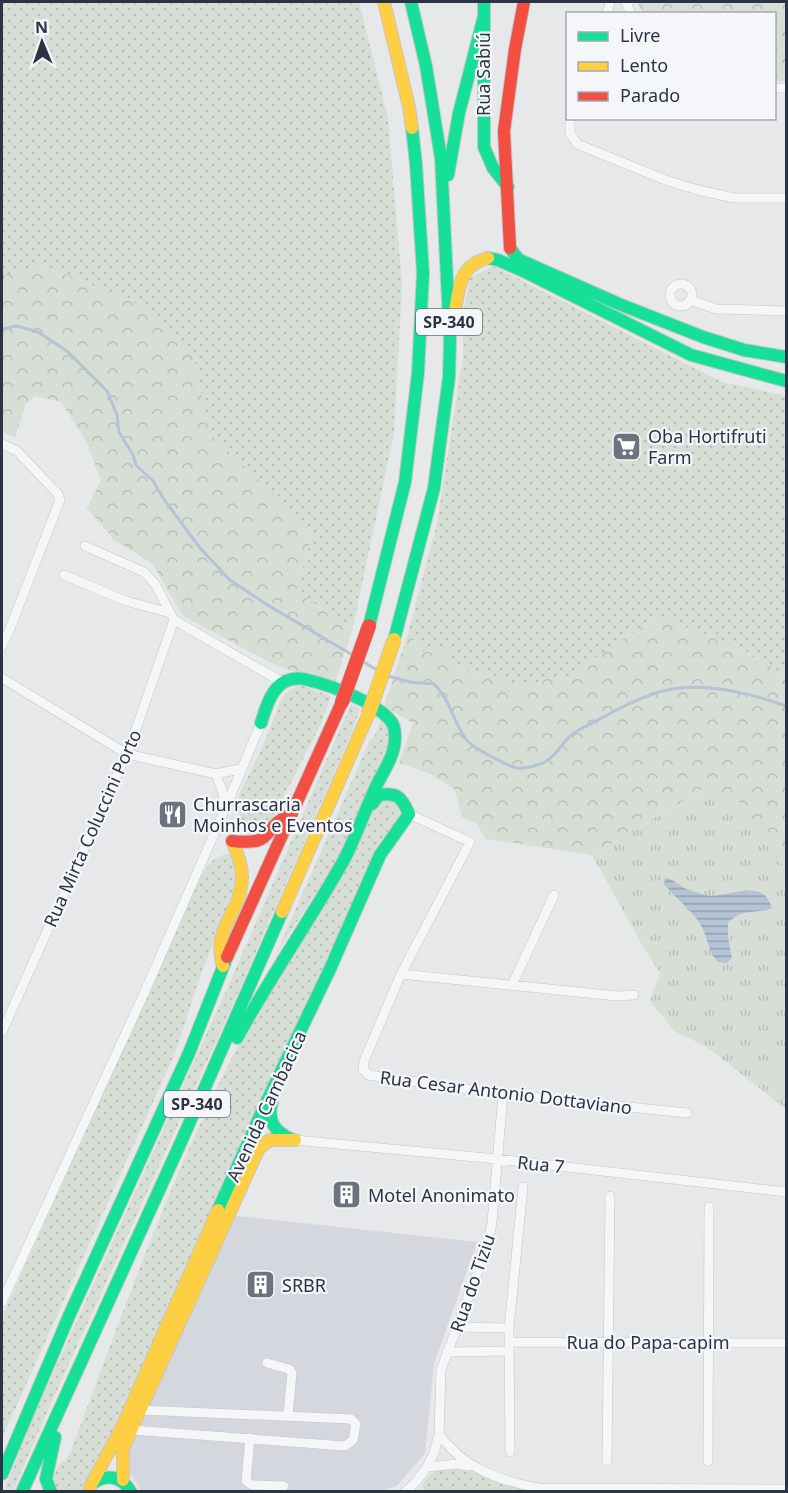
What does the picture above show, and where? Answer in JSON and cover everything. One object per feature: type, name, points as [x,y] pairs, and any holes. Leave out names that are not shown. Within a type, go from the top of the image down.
[{"type":"main road","points":[[375,2],[397,53]]},
{"type":"main road","name":"SP-340","points":[[2,1474],[69,1316],[189,1053],[223,966],[342,702],[369,626],[405,482],[418,374],[423,273],[416,164],[409,108],[384,2]]},
{"type":"main road","name":"SP-340","points":[[22,1491],[181,1142],[369,715],[394,640],[434,488],[449,377],[450,341],[441,158],[426,66],[411,2]]},
{"type":"main road","points":[[524,2],[504,131],[510,248],[518,259],[627,309],[722,344],[786,357]]},
{"type":"main road","points":[[443,206],[459,113],[484,9]]},
{"type":"main road","name":"Rua Sabiú","points":[[484,9],[484,147],[496,175],[508,187]]},
{"type":"main road","points":[[450,341],[460,283],[466,269],[472,263],[505,254],[510,248]]},
{"type":"main road","points":[[488,258],[523,271],[691,355],[786,381]]},
{"type":"main road","points":[[691,355],[696,348],[702,347],[735,352],[749,351]]},
{"type":"main road","points":[[261,723],[268,700],[282,682],[291,678],[307,679],[358,700],[389,717],[394,725],[394,746],[354,840]]},
{"type":"main road","points":[[181,1142],[269,982],[333,878],[374,800],[379,795],[390,793],[398,796],[407,805],[409,814]]},
{"type":"main road","points":[[232,841],[259,843],[266,839],[279,818],[291,813]]},
{"type":"main road","name":"Avenida Cambacica","points":[[89,1489],[122,1427],[264,1107],[380,855],[409,814]]},
{"type":"main road","points":[[223,966],[218,949],[219,940],[239,899],[243,884],[240,859],[232,841]]},
{"type":"main road","points":[[282,1072],[268,1113],[270,1121],[279,1134],[295,1140]]},
{"type":"main road","name":"Avenida Cambacica","points":[[127,1486],[123,1448],[261,1143],[295,1140]]},
{"type":"main road","points":[[51,1491],[46,1479],[54,1440],[123,1269]]},
{"type":"main road","points":[[2,1453],[15,1442]]},
{"type":"main road","points":[[89,1489],[102,1477],[116,1477],[127,1486]]},
{"type":"street","points":[[570,120],[570,132],[577,144],[668,182],[734,198],[786,198]]},
{"type":"street","points":[[690,300],[716,309],[786,311]]},
{"type":"street","points":[[2,444],[16,451],[58,495],[60,500],[2,646]]},
{"type":"street","points":[[85,546],[149,576],[172,617]]},
{"type":"street","points":[[64,575],[172,617],[282,682]]},
{"type":"street","name":"Rua Mirta Coluccini Porto","points":[[2,1032],[127,754],[172,617]]},
{"type":"street","points":[[2,678],[127,754],[216,774],[240,769]]},
{"type":"street","points":[[2,1302],[142,998],[261,723]]},
{"type":"street","points":[[216,774],[224,793],[225,809]]},
{"type":"street","name":"Rua Cesar Antonio Dottaviano","points":[[409,814],[470,842],[401,974],[364,1061],[363,1069],[368,1075],[503,1094],[687,1113]]},
{"type":"street","points":[[216,829],[232,841]]},
{"type":"street","points":[[512,985],[554,895]]},
{"type":"street","points":[[401,974],[617,996],[634,995]]},
{"type":"street","name":"Rua do Tiziu","points":[[405,1491],[415,1484],[428,1467],[434,1453],[439,1434],[441,1370],[488,1244],[503,1094]]},
{"type":"street","name":"Rua 7","points":[[295,1140],[786,1192]]},
{"type":"street","points":[[510,1452],[509,1328],[523,1187]]},
{"type":"street","points":[[607,1461],[610,1196]]},
{"type":"street","points":[[708,1461],[709,1207]]},
{"type":"street","points":[[457,1327],[509,1328]]},
{"type":"street","name":"Rua do Papa-capim","points":[[447,1352],[509,1346],[609,1342],[786,1343]]},
{"type":"street","points":[[267,1364],[289,1369],[292,1373],[288,1415]]},
{"type":"street","points":[[132,1430],[345,1446],[353,1440],[356,1424],[351,1419],[141,1410]]},
{"type":"street","points":[[439,1434],[456,1454],[471,1466]]},
{"type":"street","points":[[250,1438],[246,1481],[252,1485],[284,1486]]},
{"type":"street","points":[[428,1467],[457,1464],[471,1466],[517,1484],[539,1488],[786,1489]]},
{"type":"shaded area","points":[[228,1215],[477,1242],[434,1364],[425,1453],[397,1486],[378,1492],[142,1491],[129,1472],[127,1448]]},
{"type":"green space","points":[[2,2],[359,2],[388,118],[402,284],[394,433],[353,627],[296,592],[313,532],[209,434],[192,349],[44,265],[2,276]]},
{"type":"green space","points":[[637,2],[786,2],[786,81],[776,82],[776,12],[642,12]]},
{"type":"green space","points":[[44,265],[147,308],[192,349],[210,434],[313,532],[296,592],[353,627],[334,686],[273,664],[183,616],[152,563],[114,540],[87,508],[101,480],[86,441],[61,402],[35,396],[26,404],[15,437],[2,432],[2,276]]},
{"type":"green space","points":[[493,266],[722,382],[786,396],[786,675],[745,651],[658,616],[569,676],[545,679],[523,688],[423,651],[408,633],[437,523],[463,357],[463,313],[470,278]]},
{"type":"green space","points":[[658,616],[745,651],[786,675],[786,871],[704,789],[592,855],[486,839],[477,824],[462,817],[455,790],[431,774],[399,763],[413,723],[384,706],[408,633],[423,651],[445,646],[455,664],[523,688],[545,679],[569,676]]},
{"type":"green space","points":[[297,686],[331,696],[321,724],[269,825],[265,831],[251,837],[245,833],[238,809],[239,794],[261,751],[281,700],[286,693]]},
{"type":"green space","points":[[351,704],[360,709],[352,732],[234,1002],[13,1491],[3,1492],[33,1418],[230,982]]},
{"type":"green space","points":[[382,718],[388,730],[388,746],[342,853],[276,954],[369,742],[375,735]]},
{"type":"green space","points":[[704,789],[739,802],[786,871],[786,1109],[707,1047],[674,1031],[650,1001],[660,973],[592,855]]},
{"type":"green space","points":[[378,799],[396,799],[402,814],[377,846],[118,1425],[84,1491],[55,1491],[52,1478],[61,1462],[65,1461],[71,1451],[151,1241],[194,1137],[243,1036]]},
{"type":"green space","points":[[227,854],[233,856],[237,882],[201,974],[176,1051],[2,1438],[2,1317],[200,878],[211,862]]},
{"type":"green space","points":[[786,1058],[786,1090],[774,1091],[773,1059]]},
{"type":"green space","points":[[460,1468],[510,1486],[557,1488],[560,1491],[427,1492],[422,1488],[427,1477],[436,1471]]},
{"type":"water","points":[[665,878],[686,889],[705,895],[714,896],[743,891],[760,893],[767,898],[772,908],[744,913],[728,923],[732,958],[727,963],[718,962],[712,954],[700,924],[664,884]]},
{"type":"waterway","points":[[2,329],[17,326],[38,332],[67,351],[107,391],[117,415],[119,432],[133,455],[136,465],[153,481],[200,548],[230,580],[269,606],[351,654]]},
{"type":"waterway","points":[[362,661],[377,670]]},
{"type":"waterway","points":[[388,676],[410,682],[434,684],[445,698],[461,732],[469,743],[518,768],[545,762],[575,732],[629,704],[663,691],[693,687],[709,688],[741,693],[786,706]]},
{"type":"traffic: fast","points":[[394,640],[434,488],[449,377],[450,341],[441,158],[426,66],[411,2]]},
{"type":"traffic: fast","points":[[484,2],[484,147],[493,168],[508,187]]},
{"type":"traffic: fast","points":[[448,175],[459,113],[484,16]]},
{"type":"traffic: fast","points":[[369,626],[405,482],[418,373],[423,273],[412,128]]},
{"type":"traffic: fast","points":[[510,248],[518,259],[619,304],[703,337],[744,350],[786,357]]},
{"type":"traffic: fast","points":[[488,258],[523,271],[691,355],[786,381]]},
{"type":"traffic: fast","points":[[237,1038],[345,858],[391,758],[395,743],[392,723],[383,713],[340,690],[303,679],[289,680],[276,688],[261,723]]},
{"type":"traffic: fast","points":[[218,1210],[330,969],[380,855],[409,814],[404,804],[395,795],[379,795],[372,804]]},
{"type":"traffic: fast","points":[[22,1492],[181,1142],[282,912]]},
{"type":"traffic: fast","points":[[2,1474],[69,1316],[189,1053],[227,957]]},
{"type":"traffic: fast","points":[[272,1102],[270,1115],[273,1125],[280,1133],[291,1139]]},
{"type":"traffic: fast","points":[[51,1492],[46,1479],[55,1437]]},
{"type":"traffic: fast","points":[[93,1483],[104,1478],[114,1478],[123,1483],[131,1492]]},
{"type":"traffic: slow","points":[[384,2],[412,128]]},
{"type":"traffic: slow","points":[[455,311],[460,285],[466,271],[479,261],[488,258]]},
{"type":"traffic: slow","points":[[368,715],[394,640]]},
{"type":"traffic: slow","points":[[282,912],[368,715]]},
{"type":"traffic: slow","points":[[223,966],[220,952],[221,941],[241,890],[242,877],[240,863],[232,841]]},
{"type":"traffic: slow","points":[[123,1480],[123,1448],[259,1148],[270,1140],[295,1140]]},
{"type":"traffic: slow","points":[[90,1487],[122,1427],[218,1210]]},
{"type":"traffic: jam","points":[[510,248],[504,131],[524,2]]},
{"type":"traffic: jam","points":[[342,702],[369,626]]},
{"type":"traffic: jam","points":[[227,957],[342,702]]},
{"type":"traffic: jam","points":[[232,841],[246,842],[262,839],[275,825],[291,814]]},
{"type":"place","name":"Oba Hortifruti Farm","points":[[627,446]]},
{"type":"place","name":"Churrascaria Moinhos e Eventos","points":[[172,814]]},
{"type":"place","name":"Motel Anonimato","points":[[347,1195]]},
{"type":"place","name":"SRBR","points":[[261,1285]]}]
